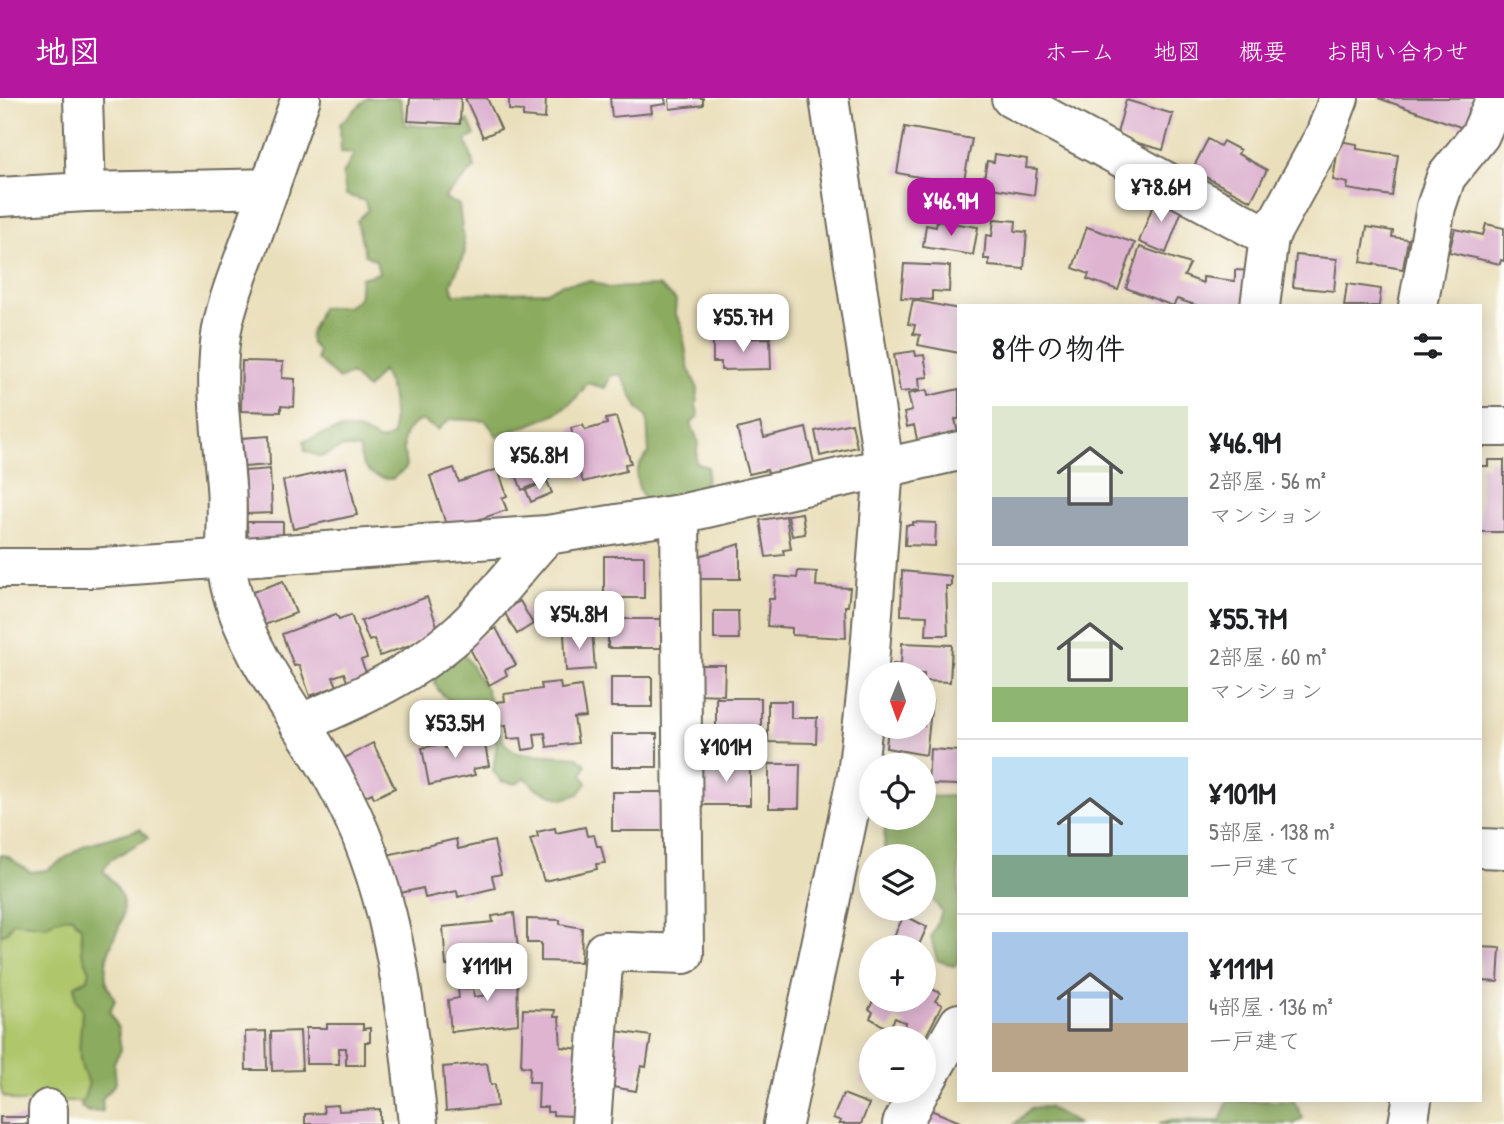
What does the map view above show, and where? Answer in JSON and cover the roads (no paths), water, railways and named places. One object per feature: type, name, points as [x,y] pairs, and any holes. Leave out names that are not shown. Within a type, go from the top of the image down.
[{"type":"street","points":[[83,98],[86,192]]},
{"type":"street","points":[[301,98],[222,328],[217,374],[226,489],[226,557],[231,590],[250,637],[299,724],[335,780],[370,855],[394,934],[405,997],[418,1124]]},
{"type":"street","points":[[783,1124],[857,775],[868,678],[884,467],[829,98]]},
{"type":"street","points":[[1011,98],[1269,237]]},
{"type":"street","points":[[1260,304],[1269,237],[1325,135],[1339,98]]},
{"type":"street","points":[[1418,304],[1436,207],[1446,177],[1480,135],[1496,98]]},
{"type":"street","points":[[0,197],[86,192],[270,188]]},
{"type":"street","points":[[1482,427],[1504,427]]},
{"type":"street","points":[[0,569],[91,568],[547,536],[680,514],[957,451]]},
{"type":"street","points":[[591,1124],[604,951],[684,954],[680,514]]},
{"type":"street","points":[[299,724],[368,695],[426,658],[478,614],[547,536]]},
{"type":"street","points":[[1482,848],[1504,849]]},
{"type":"street","points":[[936,1063],[957,1026]]},
{"type":"street","points":[[1408,1124],[1412,1102]]},
{"type":"street","points":[[902,1124],[913,1103]]}]
